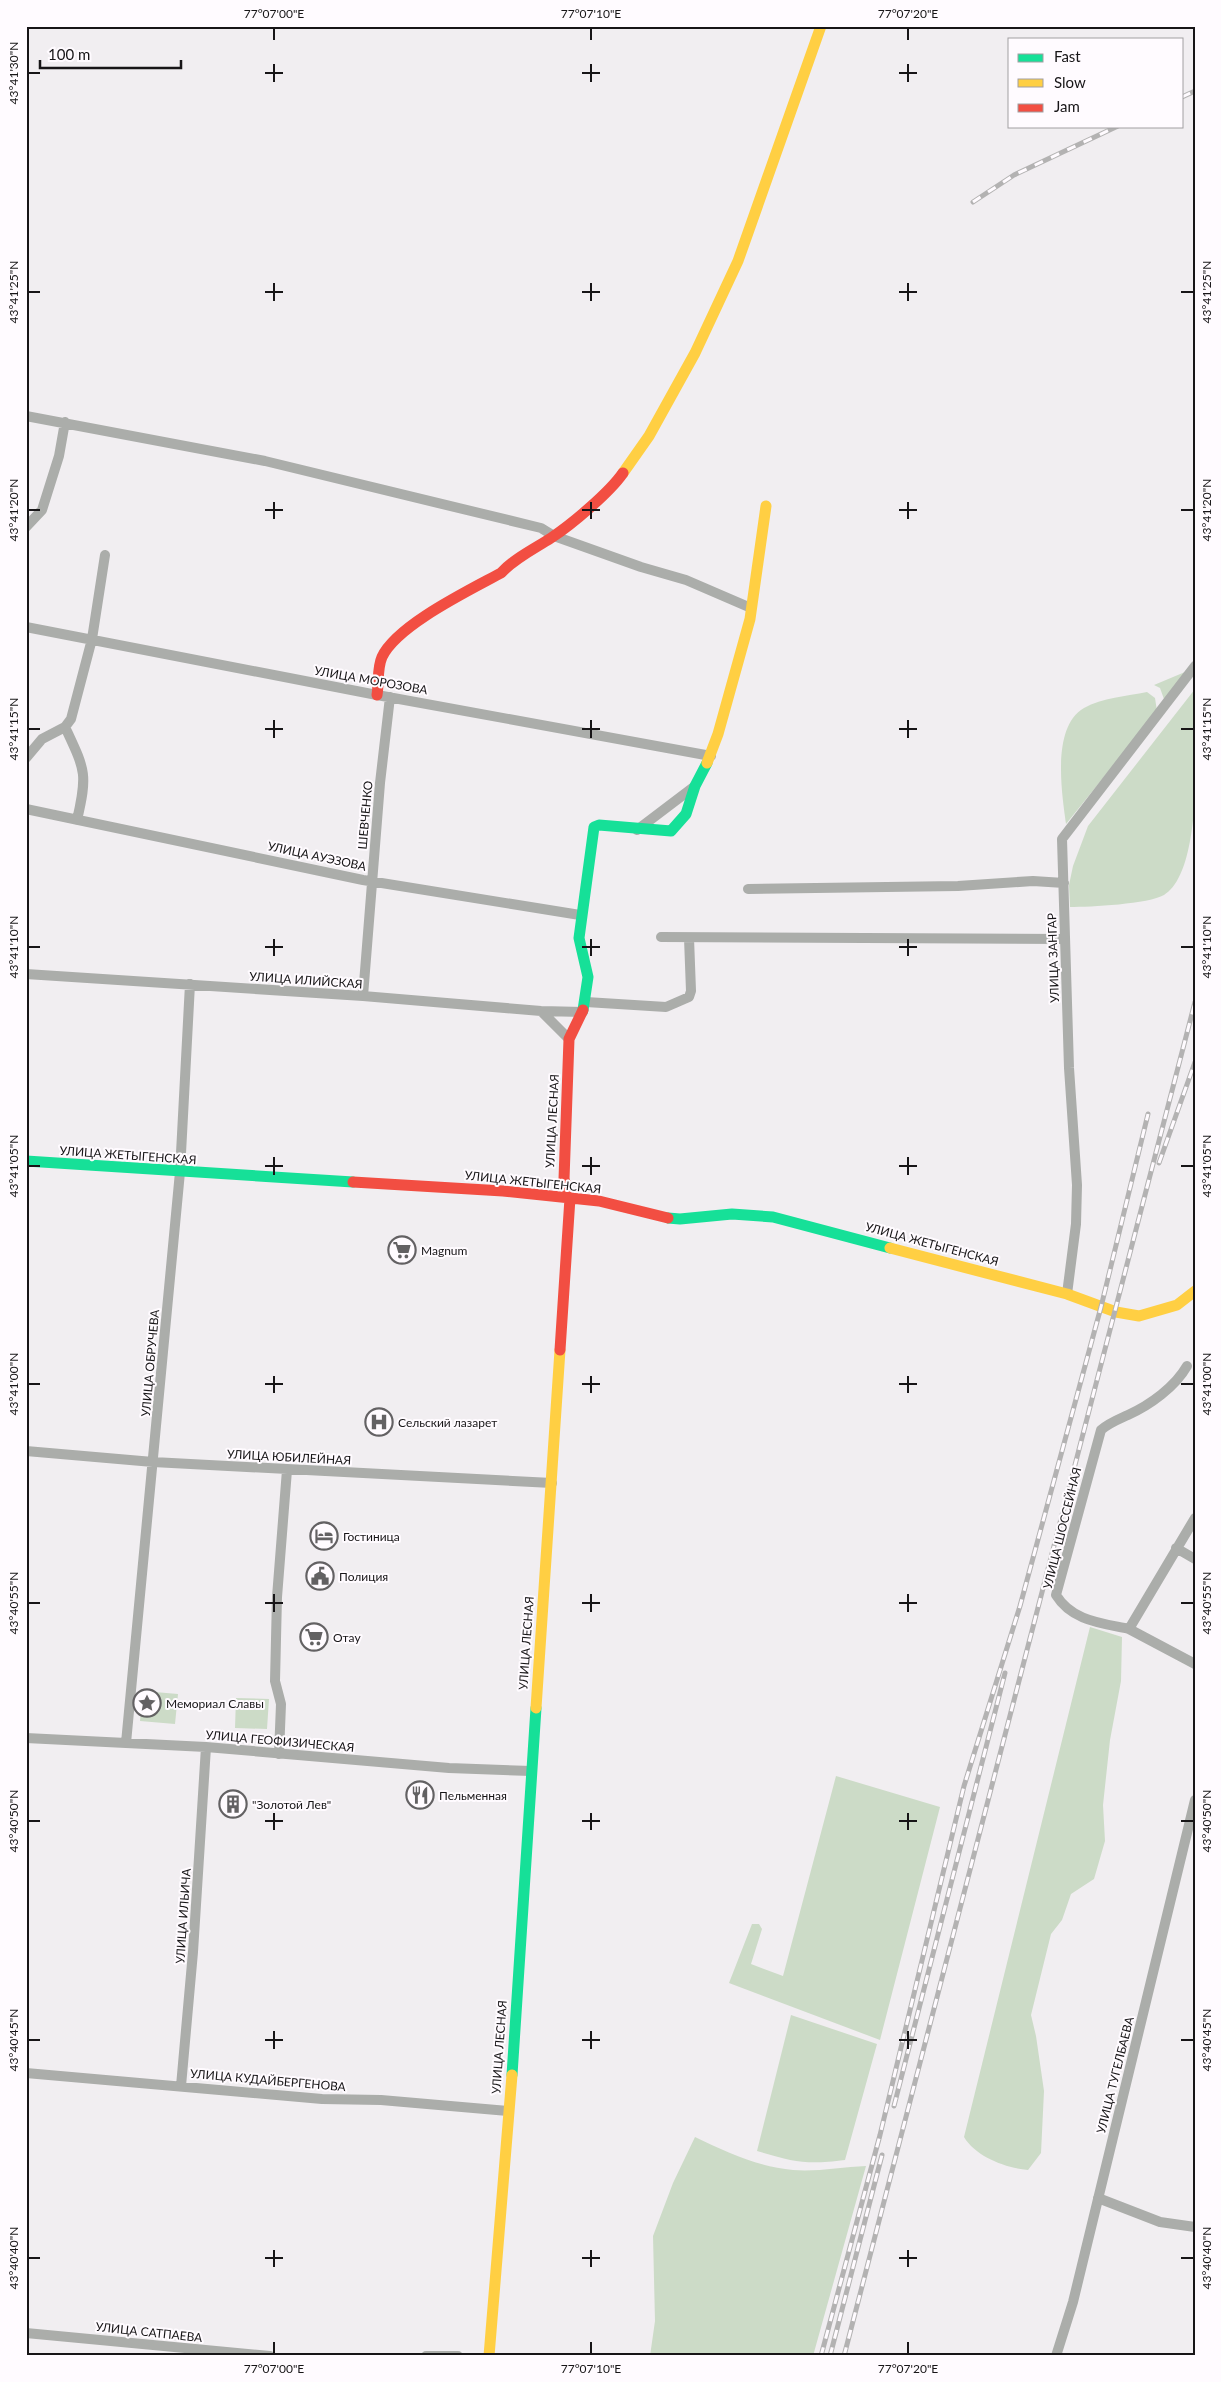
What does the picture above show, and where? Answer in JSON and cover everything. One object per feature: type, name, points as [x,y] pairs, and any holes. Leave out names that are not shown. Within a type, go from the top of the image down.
[{"type":"street","points":[[377,695],[383,655],[393,643],[427,618],[501,573],[509,564],[554,536],[615,485],[649,436],[695,353],[738,261],[821,26]]},
{"type":"street","points":[[26,416],[297,468],[541,528],[554,536],[640,567],[686,580],[751,608]]},
{"type":"street","points":[[26,527],[42,510],[59,456],[65,422]]},
{"type":"street","points":[[580,915],[592,829],[599,825],[636,830],[671,831],[686,814],[694,786],[711,756],[751,608],[766,506]]},
{"type":"street","points":[[26,758],[42,739],[65,727],[71,719],[92,639],[105,555]]},
{"type":"street","name":"УЛИЦА МОРОЗОВА","points":[[26,627],[377,695],[711,756]]},
{"type":"street","name":"УЛИЦА ЗАНГАР","points":[[1067,1294],[1076,1224],[1077,1185],[1069,1068],[1062,839],[1195,666]]},
{"type":"street","name":"ШЕВЧЕНКО","points":[[363,996],[390,697]]},
{"type":"street","points":[[65,727],[84,769],[85,780],[77,820]]},
{"type":"street","points":[[636,830],[694,786]]},
{"type":"street","name":"УЛИЦА АУЭЗОВА","points":[[26,809],[372,881],[580,915]]},
{"type":"street","points":[[748,889],[958,886],[1033,881],[1064,882]]},
{"type":"street","name":"УЛИЦА ЛЕСНАЯ","points":[[489,2356],[552,1483],[570,1198],[564,1179],[569,1039],[585,1007],[588,974],[579,938],[580,915]]},
{"type":"street","points":[[661,937],[1064,939]]},
{"type":"street","name":"УЛИЦА ИЛИЙСКАЯ","points":[[26,974],[363,996],[541,1011],[585,1007],[666,1007],[689,997],[691,991],[689,938]]},
{"type":"street","name":"УЛИЦА ОБРУЧЕВА","points":[[126,1743],[180,1172],[190,984]]},
{"type":"street","points":[[541,1011],[569,1039]]},
{"type":"street","name":"УЛИЦА ЖЕТЫГЕНСКАЯ","points":[[26,1161],[503,1191],[599,1201],[658,1218],[680,1219],[732,1214],[773,1217],[1067,1294],[1116,1312],[1139,1316],[1177,1305],[1195,1291]]},
{"type":"street","name":"УЛИЦА ШОССЕЙНАЯ","points":[[1129,1629],[1082,1618],[1070,1612],[1056,1595],[1101,1430],[1111,1422],[1129,1415],[1156,1398],[1182,1374],[1186,1366]]},
{"type":"street","name":"УЛИЦА ЮБИЛЕЙНАЯ","points":[[26,1451],[153,1462],[552,1483]]},
{"type":"street","points":[[280,1754],[281,1704],[275,1681],[277,1597],[287,1470]]},
{"type":"street","points":[[1195,1518],[1129,1629],[1195,1664]]},
{"type":"street","points":[[1176,1548],[1195,1559]]},
{"type":"street","name":"УЛИЦА ГЕОФИЗИЧЕСКАЯ","points":[[26,1738],[206,1747],[449,1768],[531,1771]]},
{"type":"street","name":"УЛИЦА ИЛЬИЧА","points":[[181,2086],[194,1942],[206,1747]]},
{"type":"street","name":"УЛИЦА ТУГЕЛБАЕВА","points":[[1056,2356],[1074,2302],[1195,1800]]},
{"type":"street","name":"УЛИЦА КУДАЙБЕРГЕНОВА","points":[[26,2073],[322,2099],[381,2100],[508,2110]]},
{"type":"street","points":[[1098,2198],[1160,2222],[1195,2227]]},
{"type":"street","name":"УЛИЦА САТПАЕВА","points":[[26,2333],[159,2351],[270,2356]]},
{"type":"street","points":[[426,2356],[458,2356]]},
{"type":"green space","points":[[1185,672],[1165,702],[1160,688],[1154,685]]},
{"type":"green space","points":[[1195,689],[1195,799],[1192,830],[1186,858],[1177,881],[1164,895],[1146,901],[1070,907],[1069,885],[1073,866],[1088,826]]},
{"type":"green space","points":[[1147,692],[1155,698],[1157,711],[1066,824],[1062,796],[1061,762],[1067,730],[1074,717],[1084,708],[1099,702]]},
{"type":"green space","points":[[1090,1627],[1122,1637],[1121,1681],[1110,1740],[1103,1805],[1105,1841],[1094,1879],[1071,1894],[1062,1920],[1051,1934],[1031,2015],[1044,2091],[1041,2153],[1028,2170],[1019,2169],[1001,2164],[984,2156],[969,2144],[964,2137]]},
{"type":"green space","points":[[143,1691],[178,1694],[175,1724],[140,1721]]},
{"type":"green space","points":[[236,1698],[269,1699],[267,1729],[235,1728]]},
{"type":"green space","points":[[836,1776],[940,1807],[880,2040],[729,1983],[752,1924],[759,1924],[762,1929],[751,1964],[783,1976]]},
{"type":"green space","points":[[791,2015],[877,2044],[845,2160],[800,2162],[757,2151]]},
{"type":"green space","points":[[695,2137],[742,2158],[767,2166],[793,2170],[811,2170],[866,2166],[813,2356],[650,2356],[655,2321],[653,2236],[673,2183]]},
{"type":"railway","points":[[1184,96],[1195,91]]},
{"type":"railway","points":[[973,202],[1014,175],[1114,128]]},
{"type":"railway","points":[[844,2356],[1195,1002]]},
{"type":"railway","points":[[1159,1163],[1195,1062]]},
{"type":"railway","points":[[821,2356],[880,2135],[964,1786],[1020,1606],[1101,1307],[1148,1114]]},
{"type":"railway","points":[[894,2106],[1005,1673]]},
{"type":"railway","points":[[830,2356],[882,2155]]},
{"type":"traffic: fast","points":[[583,1010],[588,977],[579,938],[594,827],[599,825],[671,831],[686,814],[695,786],[707,763]]},
{"type":"traffic: fast","points":[[26,1161],[353,1182]]},
{"type":"traffic: fast","points":[[668,1218],[680,1219],[732,1214],[773,1217],[890,1248]]},
{"type":"traffic: fast","points":[[512,2075],[536,1708]]},
{"type":"traffic: slow","points":[[623,473],[649,436],[695,353],[738,261],[821,26]]},
{"type":"traffic: slow","points":[[707,763],[718,734],[750,619],[766,506]]},
{"type":"traffic: slow","points":[[890,1248],[1067,1294],[1116,1312],[1139,1316],[1177,1305],[1195,1291]]},
{"type":"traffic: slow","points":[[536,1708],[560,1350]]},
{"type":"traffic: slow","points":[[489,2356],[512,2075]]},
{"type":"traffic: jam","points":[[377,695],[380,661],[390,645],[403,633],[436,609],[501,573],[518,558],[560,532],[600,499],[623,473]]},
{"type":"traffic: jam","points":[[560,1350],[570,1198],[564,1179],[569,1039],[583,1010]]},
{"type":"traffic: jam","points":[[353,1182],[503,1191],[599,1201],[668,1218]]},
{"type":"place","name":"Magnum","points":[[402,1250]]},
{"type":"place","name":"Сельский лазарет","points":[[379,1422]]},
{"type":"place","name":"Гостиница","points":[[324,1536]]},
{"type":"place","name":"Полиция","points":[[320,1576]]},
{"type":"place","name":"Отау","points":[[314,1637]]},
{"type":"place","name":"Мемориал Славы","points":[[147,1703]]},
{"type":"place","name":"Пельменная","points":[[420,1795]]},
{"type":"place","name":"\"Золотой Лев\"","points":[[233,1804]]}]
